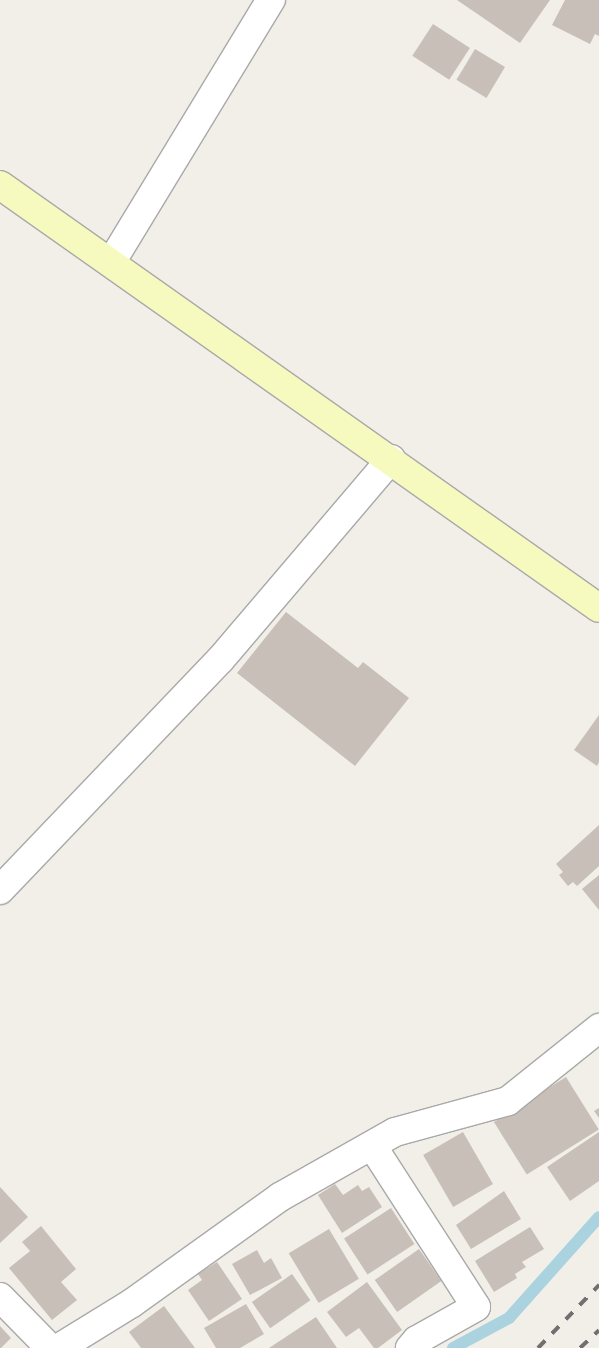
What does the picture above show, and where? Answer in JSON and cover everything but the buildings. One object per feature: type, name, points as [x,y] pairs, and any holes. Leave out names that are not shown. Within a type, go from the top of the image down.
[{"type":"street","points":[[112,261],[271,0]]},
{"type":"street","points":[[0,185],[112,261],[599,608]]},
{"type":"street","points":[[0,890],[220,660],[390,459]]},
{"type":"street","points":[[59,1348],[132,1303],[280,1197],[373,1147],[395,1132],[508,1101],[599,1028]]},
{"type":"street","points":[[373,1147],[476,1307],[417,1340],[410,1348]]},
{"type":"street","points":[[0,1296],[50,1348]]},
{"type":"waterway","points":[[453,1348],[509,1318],[599,1217]]},
{"type":"railway","points":[[538,1348],[599,1285]]},
{"type":"railway","points":[[580,1348],[599,1330]]}]
